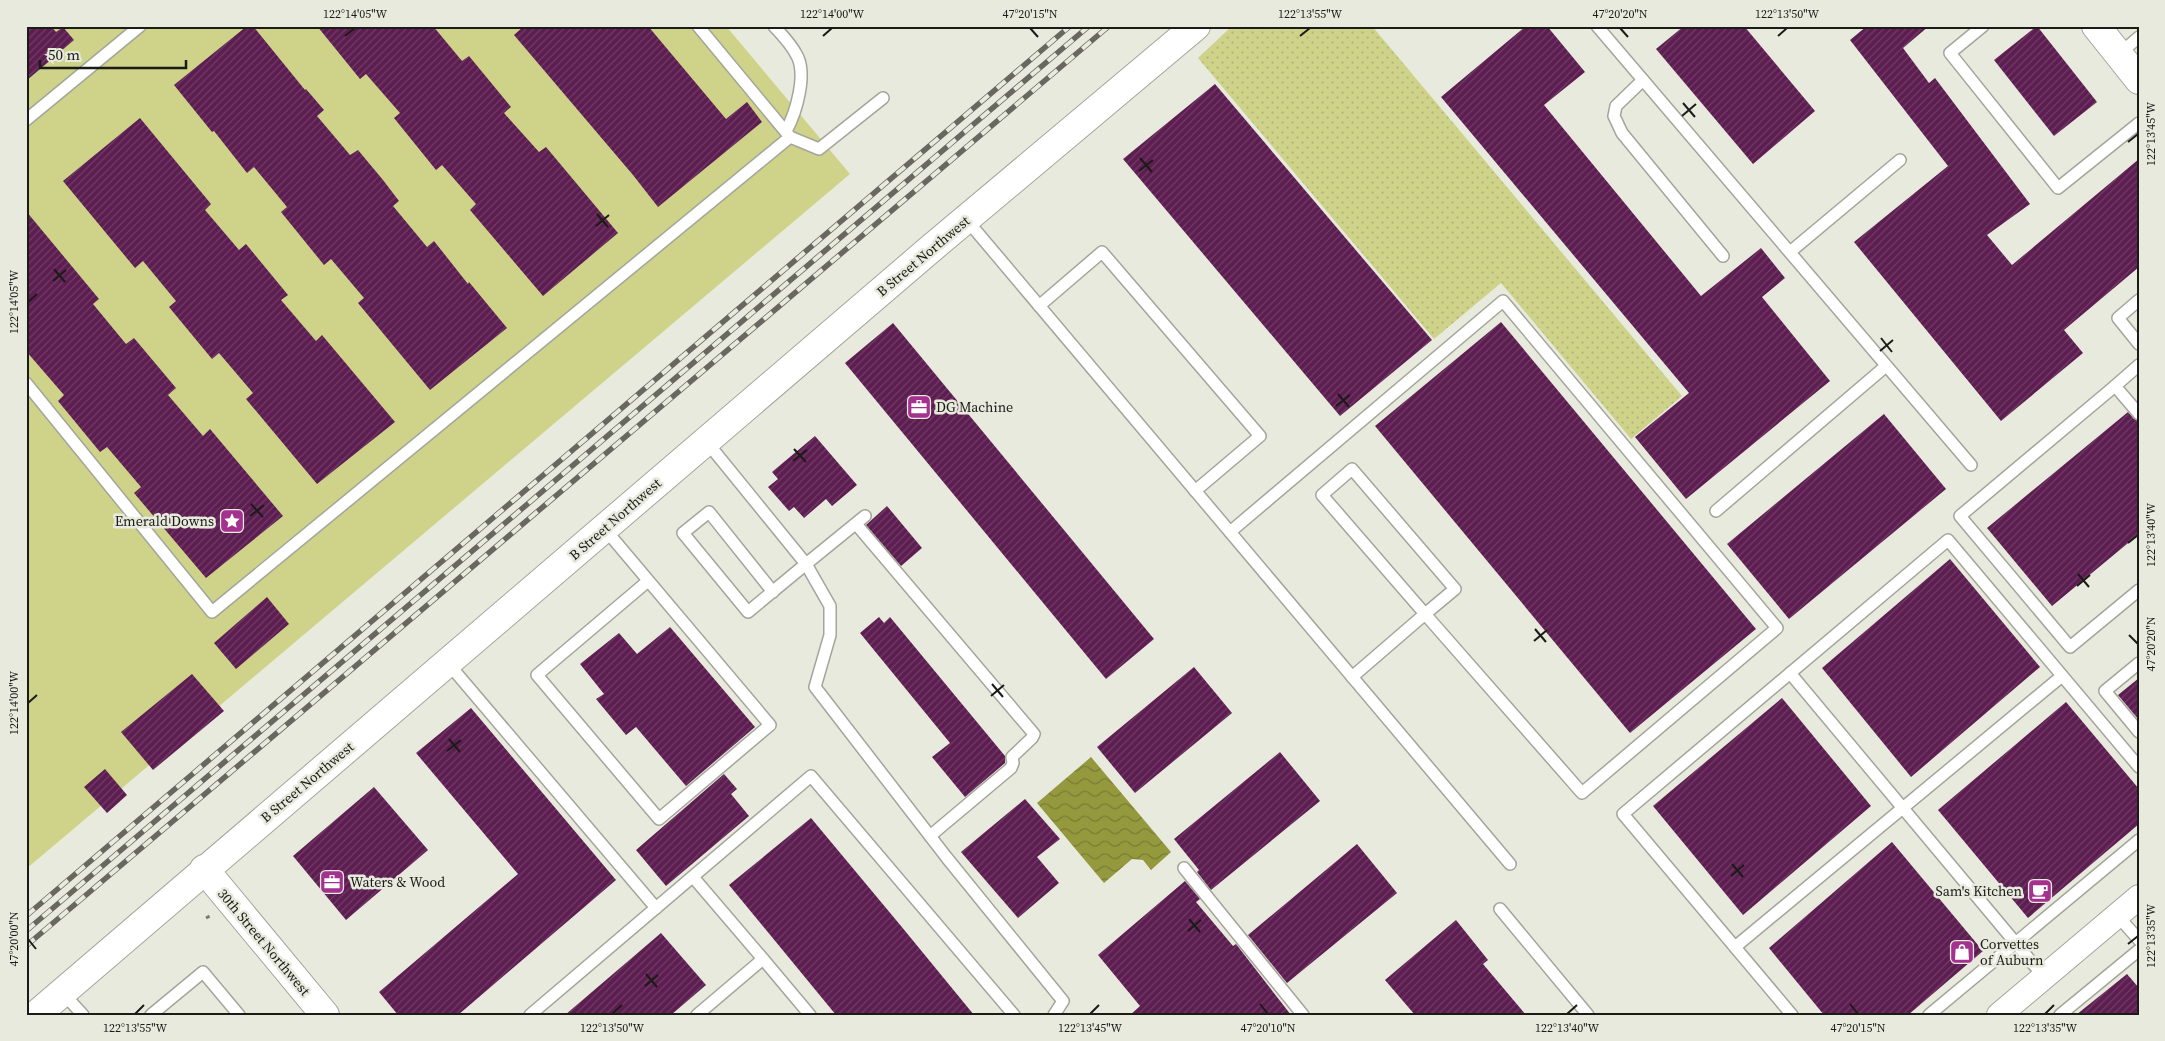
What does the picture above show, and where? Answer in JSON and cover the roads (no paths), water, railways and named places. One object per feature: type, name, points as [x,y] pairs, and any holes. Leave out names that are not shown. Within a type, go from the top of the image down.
[{"type":"street","name":"B Street Northwest","points":[[36,1015],[204,869],[966,219],[1196,26]]},
{"type":"street","points":[[2096,26],[2139,80]]},
{"type":"street","name":"30th Street Northwest","points":[[204,869],[325,1015]]},
{"type":"street","points":[[1999,1015],[2139,897]]},
{"type":"lane","points":[[26,120],[140,26]]},
{"type":"lane","points":[[698,26],[788,134],[819,150],[883,98]]},
{"type":"lane","points":[[26,382],[212,612],[788,134],[795,115],[802,71],[797,54],[774,26]]},
{"type":"lane","points":[[1597,26],[1971,465]]},
{"type":"lane","points":[[1983,26],[1950,53],[2058,188],[2139,123]]},
{"type":"lane","points":[[2118,55],[2139,37]]},
{"type":"lane","points":[[1643,80],[1616,106],[1614,116],[1622,133],[1723,256]]},
{"type":"lane","points":[[1790,252],[1900,160]]},
{"type":"lane","points":[[966,219],[1510,864]]},
{"type":"lane","points":[[1039,306],[1102,252],[1260,436],[1196,491]]},
{"type":"lane","points":[[2139,300],[2118,318],[2139,344]]},
{"type":"lane","points":[[1230,532],[1503,302],[1777,628],[1582,793],[1425,614],[1322,495],[1352,469],[1455,589],[1425,614],[1352,677]]},
{"type":"lane","points":[[1716,511],[1886,366]]},
{"type":"lane","points":[[2139,366],[1960,516],[2070,647],[2139,590]]},
{"type":"lane","points":[[2115,386],[2139,414]]},
{"type":"lane","points":[[706,441],[806,564],[830,606],[830,635],[815,687],[930,836],[1063,1002],[1054,1015]]},
{"type":"lane","points":[[773,592],[709,512],[683,533],[748,612],[773,592],[806,564],[861,520],[1034,734],[1012,757],[1013,763],[1011,768],[930,836]]},
{"type":"lane","points":[[604,528],[770,725],[659,819],[537,675],[648,581]]},
{"type":"lane","points":[[1792,1015],[1623,814],[1948,540],[2139,767]]},
{"type":"lane","points":[[447,662],[656,908]]},
{"type":"lane","points":[[2139,663],[2105,691],[2139,732]]},
{"type":"lane","points":[[1790,673],[2044,977]]},
{"type":"lane","points":[[1735,947],[2062,676]]},
{"type":"lane","points":[[530,1015],[811,776],[1014,1015]]},
{"type":"lane","points":[[1929,1015],[2139,840]]},
{"type":"lane","points":[[1184,868],[1303,1015]]},
{"type":"lane","points":[[693,877],[810,1015]]},
{"type":"lane","points":[[1500,910],[1588,1015]]},
{"type":"lane","points":[[2117,915],[2139,940]]},
{"type":"lane","points":[[2060,1015],[2139,950]]},
{"type":"lane","points":[[697,1015],[763,959]]},
{"type":"lane","points":[[151,1015],[203,972],[240,1015]]},
{"type":"lane","points":[[62,992],[83,1015]]},
{"type":"water","points":[[1091,757],[1171,852],[1151,870],[1143,860],[1132,859],[1104,883],[1037,803]]},
{"type":"railway","points":[[26,916],[1070,26]]},
{"type":"railway","points":[[26,931],[1089,26]]},
{"type":"railway","points":[[26,946],[1109,26]]},
{"type":"place","name":"DG Machine","points":[[919,407]]},
{"type":"place","name":"Emerald Downs","points":[[232,521]]},
{"type":"place","name":"Waters & Wood","points":[[332,882]]},
{"type":"place","name":"Sam's Kitchen","points":[[2040,891]]},
{"type":"place","name":"Corvettes of Auburn","points":[[1962,952]]}]
